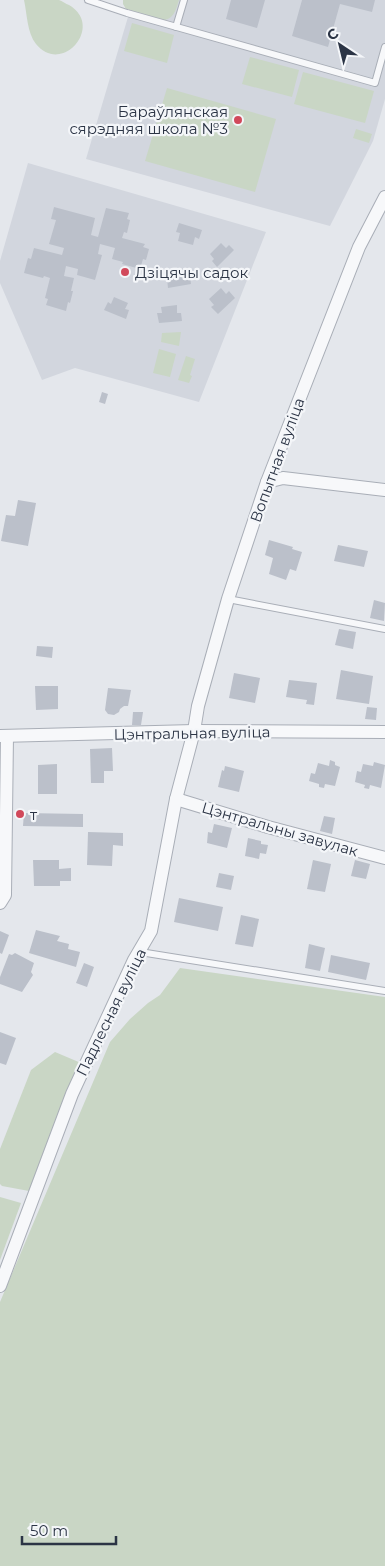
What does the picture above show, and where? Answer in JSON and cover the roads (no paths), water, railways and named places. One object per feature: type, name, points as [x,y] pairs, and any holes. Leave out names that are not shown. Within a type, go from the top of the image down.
[{"type":"street","name":"Вопытная вуліца","points":[[194,731],[198,706],[228,599],[267,482],[359,248],[385,197]]},
{"type":"street","points":[[267,482],[283,478],[385,490]]},
{"type":"street","name":"Цэнтральная вуліца","points":[[3,736],[194,731],[385,732]]},
{"type":"street","name":"Падлесная вуліца","points":[[0,1285],[72,1094],[134,960],[152,932],[176,799],[194,731]]},
{"type":"street","points":[[0,903],[5,895],[3,736]]},
{"type":"street","name":"Цэнтральны завулак","points":[[176,799],[268,827],[385,858]]},
{"type":"lane","points":[[88,0],[375,83],[385,46]]},
{"type":"lane","points":[[176,27],[184,0]]},
{"type":"lane","points":[[228,599],[385,629]]},
{"type":"lane","points":[[140,952],[385,991]]},
{"type":"place","name":"Бараўлянская сярэдняя школа №3","points":[[238,120]]},
{"type":"place","name":"Дзіцячы садок","points":[[125,272]]},
{"type":"place","name":"т","points":[[20,814]]}]
